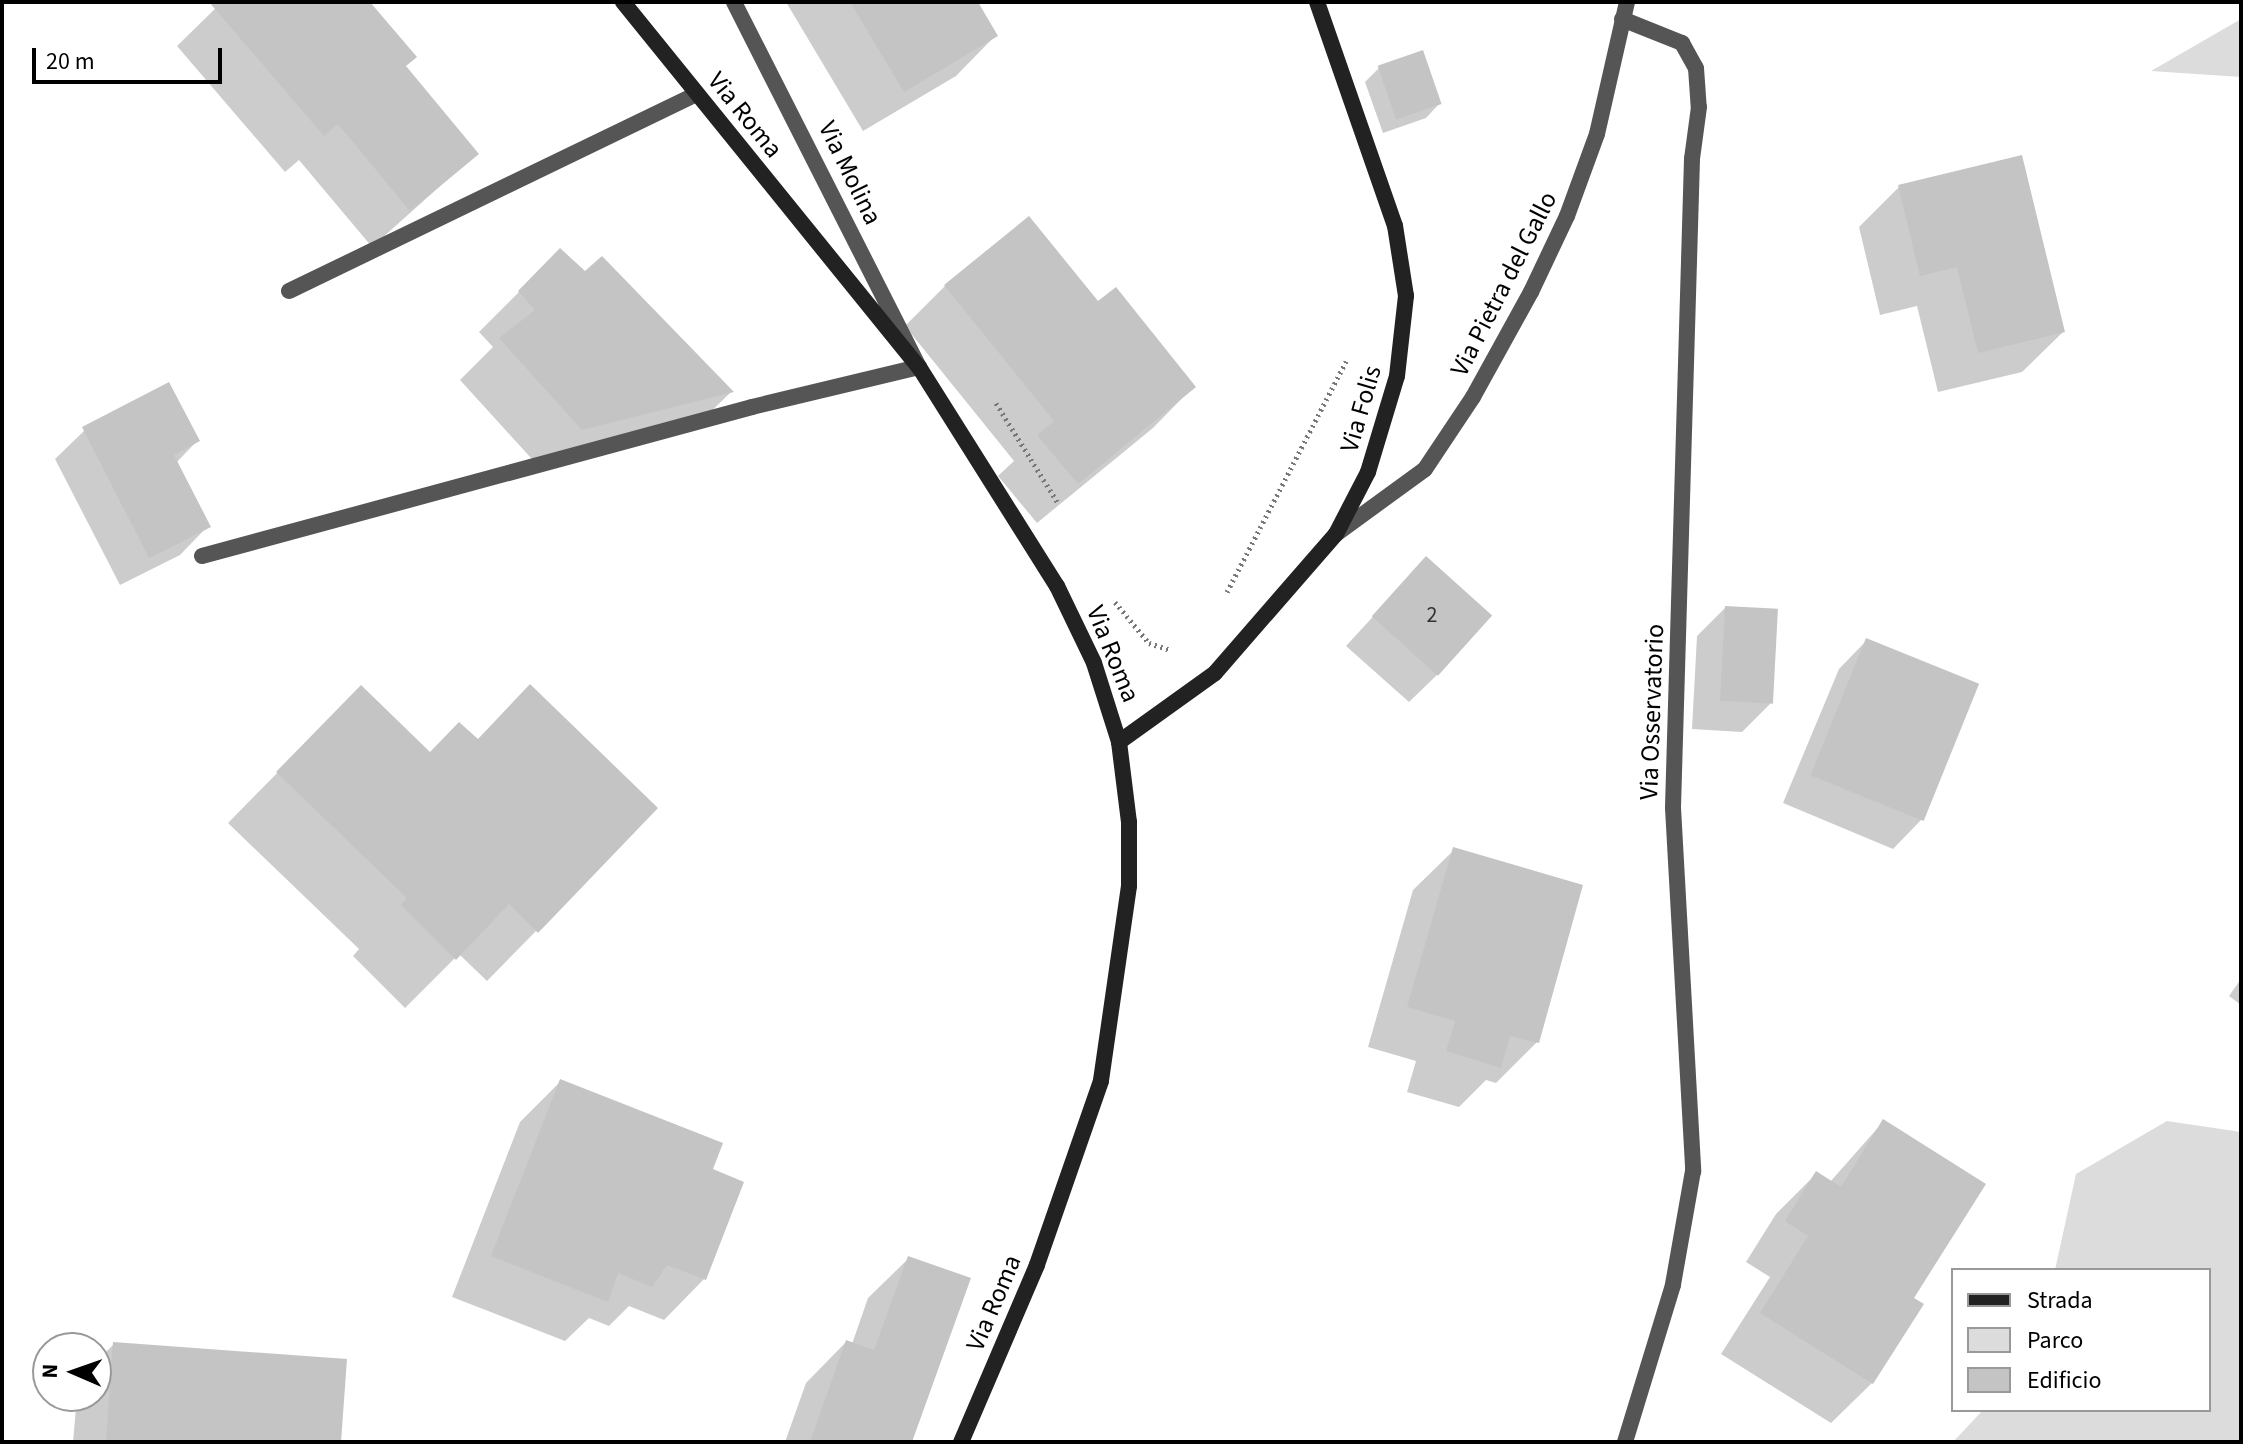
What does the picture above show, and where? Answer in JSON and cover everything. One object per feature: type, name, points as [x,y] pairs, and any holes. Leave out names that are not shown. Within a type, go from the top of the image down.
[{"type":"main road","name":"Via Roma","points":[[623,2],[919,367],[1057,586],[1094,663],[1119,742],[1129,822],[1129,886],[1101,1081],[1037,1265],[961,1442]]},
{"type":"main road","name":"Via Folis","points":[[1119,742],[1215,673],[1336,534],[1368,472],[1397,376],[1406,296],[1387,193],[1317,2]]},
{"type":"street","name":"Via Molina","points":[[734,2],[919,367]]},
{"type":"street","name":"Via Pietra del Gallo","points":[[1336,534],[1425,469],[1473,397],[1572,205],[1597,134],[1627,2]]},
{"type":"street","name":"Via Osservatorio","points":[[1622,19],[1682,43],[1696,68],[1699,107],[1692,159],[1673,808],[1693,1171],[1673,1285],[1625,1442]]},
{"type":"street","points":[[289,291],[697,94]]},
{"type":"street","points":[[202,556],[752,407],[919,367]]},
{"type":"path","points":[[1218,602],[1286,485],[1346,361]]},
{"type":"path","points":[[985,389],[1063,513]]},
{"type":"path","points":[[1113,599],[1162,652],[1183,644]]},
{"type":"green space","points":[[2241,19],[2241,77],[2151,71]]},
{"type":"green space","points":[[2167,1121],[2241,1132],[2241,1442],[1953,1442],[1981,1412],[2211,1412],[2211,1268],[2055,1268],[2076,1174]]},
{"type":"building","points":[[209,2],[370,2],[417,57],[406,66],[479,154],[410,211],[338,124],[324,136]]},
{"type":"building","points":[[850,2],[978,2],[998,36],[904,92]]},
{"type":"building","points":[[1423,50],[1442,104],[1396,120],[1378,66]]},
{"type":"building","points":[[2022,155],[2065,332],[1978,353],[1957,267],[1920,276],[1898,185]]},
{"type":"building","points":[[1029,216],[1098,301],[1116,287],[1196,387],[1078,484],[1037,435],[1054,421],[944,285]]},
{"type":"building","points":[[560,248],[585,271],[602,256],[734,392],[582,430],[499,338],[535,310],[518,291]]},
{"type":"building","points":[[169,382],[200,441],[174,455],[211,527],[149,558],[82,427]]},
{"type":"building","points":[[1426,556],[1492,616],[1438,676],[1372,616]]},
{"type":"building","points":[[1725,606],[1778,609],[1773,704],[1720,701]]},
{"type":"building","points":[[1866,638],[1979,684],[1924,821],[1811,775]]},
{"type":"building","points":[[530,684],[658,808],[538,933],[509,904],[456,960],[401,905],[407,898],[276,772],[361,685],[430,752],[459,722],[478,739]]},
{"type":"building","points":[[1453,847],[1583,885],[1539,1043],[1510,1036],[1501,1068],[1446,1051],[1455,1021],[1407,1007]]},
{"type":"building","points":[[560,1079],[723,1143],[713,1169],[744,1182],[706,1280],[667,1265],[652,1287],[618,1273],[608,1302],[491,1256]]},
{"type":"building","points":[[1883,1119],[1986,1184],[1914,1298],[1924,1304],[1873,1384],[1760,1313],[1808,1236],[1785,1221],[1816,1171],[1841,1187]]},
{"type":"building","points":[[908,1256],[971,1278],[912,1442],[810,1442],[846,1340],[874,1350]]},
{"type":"building","points":[[113,1342],[347,1359],[341,1442],[106,1442],[108,1412],[112,1412]]}]
